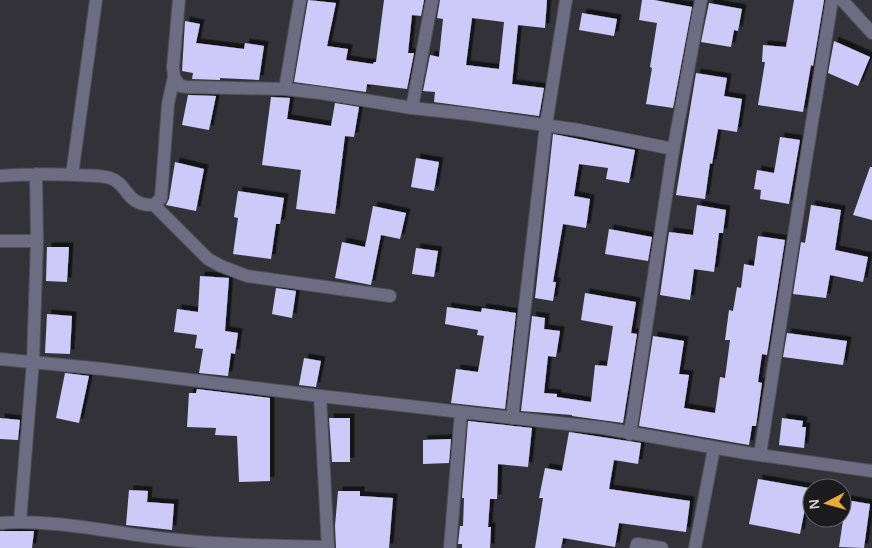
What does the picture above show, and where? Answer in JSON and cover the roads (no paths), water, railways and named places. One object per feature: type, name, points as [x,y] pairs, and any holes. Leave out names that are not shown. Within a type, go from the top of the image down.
[{"type":"street","points":[[72,175],[96,0]]},
{"type":"street","points":[[154,206],[161,198],[167,111],[174,77],[179,0]]},
{"type":"street","points":[[285,89],[300,0]]},
{"type":"street","points":[[412,108],[432,0]]},
{"type":"street","points":[[512,418],[546,125],[566,0]]},
{"type":"street","points":[[630,434],[673,149],[701,0]]},
{"type":"street","points":[[760,455],[832,0]]},
{"type":"street","points":[[842,0],[872,33]]},
{"type":"street","points":[[174,77],[180,86],[321,92],[412,108],[546,125],[673,149]]},
{"type":"street","points":[[20,522],[33,361],[37,242],[36,174]]},
{"type":"street","points":[[0,176],[36,174],[111,178],[136,202],[145,206],[154,206],[208,259],[221,266],[248,276],[390,296]]},
{"type":"street","points":[[0,241],[37,242]]},
{"type":"street","points":[[0,359],[103,368],[320,396],[603,428],[714,448],[872,471]]},
{"type":"street","points":[[0,523],[54,523],[207,545],[328,547],[320,396]]},
{"type":"street","points":[[450,548],[461,412]]},
{"type":"street","points":[[695,548],[714,448]]},
{"type":"street","points":[[636,548],[637,544],[662,548]]}]
